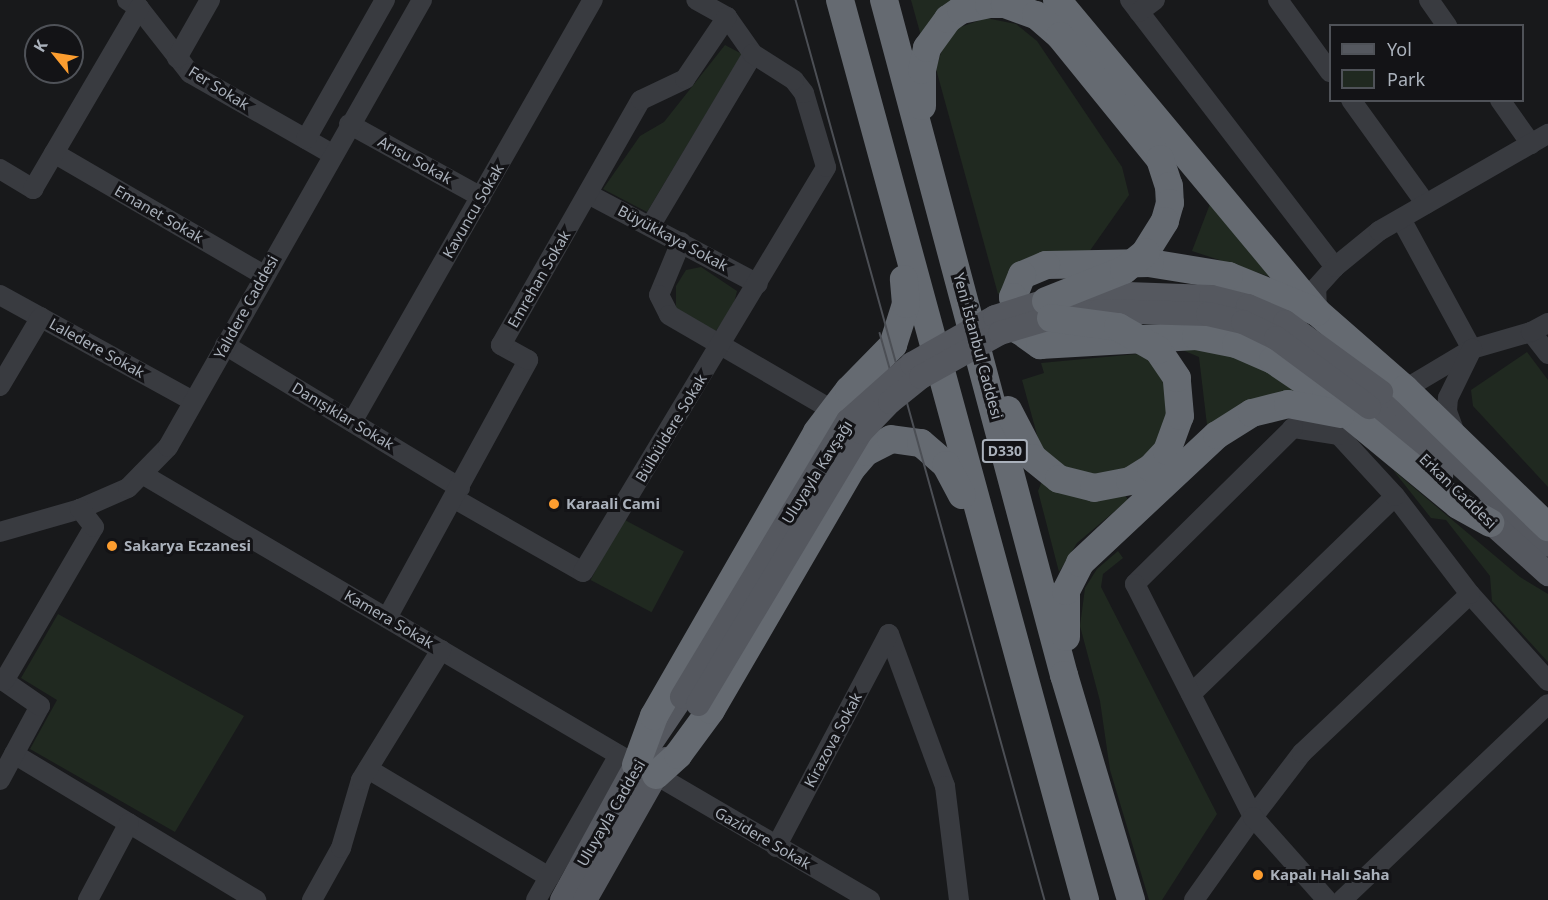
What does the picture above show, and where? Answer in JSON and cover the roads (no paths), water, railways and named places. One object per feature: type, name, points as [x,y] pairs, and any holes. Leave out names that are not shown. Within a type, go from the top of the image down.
[{"type":"highway","name":"D330","points":[[840,0],[984,538],[1085,900]]},
{"type":"highway","name":"Yeni İstanbul Caddesi","points":[[884,0],[1064,675],[1131,900]]},
{"type":"highway","points":[[1057,0],[1317,312],[1437,488],[1490,523]]},
{"type":"highway","points":[[923,144],[922,70],[939,27],[961,10],[975,6],[1005,4],[1022,8],[1060,36],[1160,159],[1169,186],[1170,202],[1165,221],[1146,252],[1124,270],[1048,310]]},
{"type":"highway","points":[[637,765],[659,707],[832,410],[886,354],[899,332],[906,304],[902,232]]},
{"type":"highway","points":[[1317,312],[1229,276],[1150,263],[1046,265],[1022,275],[1013,297],[1019,330],[1040,345],[1174,335],[1236,344],[1290,371],[1381,404],[1456,436],[1548,527]]},
{"type":"highway","points":[[980,355],[1033,458],[1059,479],[1094,488],[1119,485],[1141,476],[1159,460],[1173,440],[1180,416],[1180,390],[1172,368],[1158,350],[1118,327],[1048,310]]},
{"type":"highway","points":[[1064,675],[1064,605],[1071,578],[1080,563],[1218,435],[1252,413],[1288,404],[1326,409],[1381,404]]},
{"type":"highway","points":[[832,410],[854,409],[869,420],[873,446]]},
{"type":"highway","points":[[637,765],[678,755],[711,710],[852,468],[873,446],[902,438],[930,448],[946,465],[984,538]]},
{"type":"main road","name":"Uluyayla Kavşağı","points":[[690,700],[845,456],[872,420],[910,385],[951,358],[1048,310],[1152,309],[1208,314],[1243,322],[1302,354],[1381,404]]},
{"type":"main road","name":"Erkan Caddesi","points":[[1381,404],[1548,545]]},
{"type":"main road","name":"Erkan Caddesi","points":[[1490,523],[1548,574]]},
{"type":"main road","name":"Uluyayla Caddesi","points":[[562,900],[637,765],[690,700]]},
{"type":"main road","name":"Uluyayla Caddesi","points":[[585,900],[637,765]]},
{"type":"street","points":[[177,58],[210,0]]},
{"type":"street","points":[[306,139],[385,0]]},
{"type":"street","name":"Yalıdere Caddesi","points":[[0,532],[80,508],[128,488],[168,447],[349,124],[422,0]]},
{"type":"street","name":"Kavuncu Sokak","points":[[352,422],[593,0]]},
{"type":"street","points":[[651,225],[753,54],[726,17],[696,0]]},
{"type":"street","points":[[1278,0],[1329,71]]},
{"type":"street","points":[[1429,0],[1446,24]]},
{"type":"street","points":[[0,169],[33,189],[133,4]]},
{"type":"street","name":"Fer Sokak","points":[[133,4],[190,74],[332,154]]},
{"type":"street","points":[[1141,4],[1335,267]]},
{"type":"street","name":"Emrehan Sokak","points":[[387,618],[458,493],[528,360],[501,345],[641,100],[685,80],[726,17]]},
{"type":"street","name":"Bülbüldere Sokak","points":[[583,572],[723,343],[826,167],[804,93],[794,80],[753,54]]},
{"type":"street","points":[[1352,102],[1426,204]]},
{"type":"street","points":[[1317,312],[1316,288],[1335,267],[1401,219],[1542,142],[1502,102]]},
{"type":"street","name":"Arısu Sokak","points":[[349,124],[481,196]]},
{"type":"street","name":"Emanet Sokak","points":[[54,153],[264,275]]},
{"type":"street","name":"Büyükkaya Sokak","points":[[588,194],[651,225],[758,284]]},
{"type":"street","points":[[1401,219],[1472,349]]},
{"type":"street","points":[[681,242],[659,295],[669,315],[723,343],[832,410]]},
{"type":"street","name":"Laledere Sokak","points":[[0,295],[193,401]]},
{"type":"street","points":[[0,386],[41,318]]},
{"type":"street","points":[[1381,404],[1472,349],[1540,327],[1548,354]]},
{"type":"street","name":"Danışıklar Sokak","points":[[225,345],[352,422],[458,493],[583,572]]},
{"type":"street","points":[[1456,436],[1447,411],[1448,398],[1472,349]]},
{"type":"street","points":[[1328,900],[1253,817],[1136,584],[1293,428],[1339,435],[1395,496],[1470,594],[1548,681]]},
{"type":"street","name":"Kamera Sokak","points":[[142,474],[637,765]]},
{"type":"street","points":[[1191,694],[1395,496]]},
{"type":"street","points":[[0,780],[40,706],[4,681],[94,526],[80,508]]},
{"type":"street","points":[[1194,900],[1302,753],[1470,594]]},
{"type":"street","name":"Kirazova Sokak","points":[[776,847],[889,634],[945,786],[959,900]]},
{"type":"street","points":[[312,900],[341,848],[361,780],[441,650]]},
{"type":"street","points":[[1342,900],[1548,704]]},
{"type":"street","points":[[14,754],[256,900]]},
{"type":"street","points":[[536,900],[549,877],[637,765]]},
{"type":"street","name":"Gazidere Sokak","points":[[637,765],[870,900]]},
{"type":"street","points":[[368,769],[549,877]]},
{"type":"street","points":[[87,900],[129,823]]},
{"type":"tram line","points":[[796,0],[1045,900]]},
{"type":"tram line","points":[[880,333],[893,379]]},
{"type":"place","name":"Karaali Cami","points":[[554,504]]},
{"type":"place","name":"Sakarya Eczanesi","points":[[112,546]]},
{"type":"place","name":"Kapalı Halı Saha","points":[[1258,875]]}]
